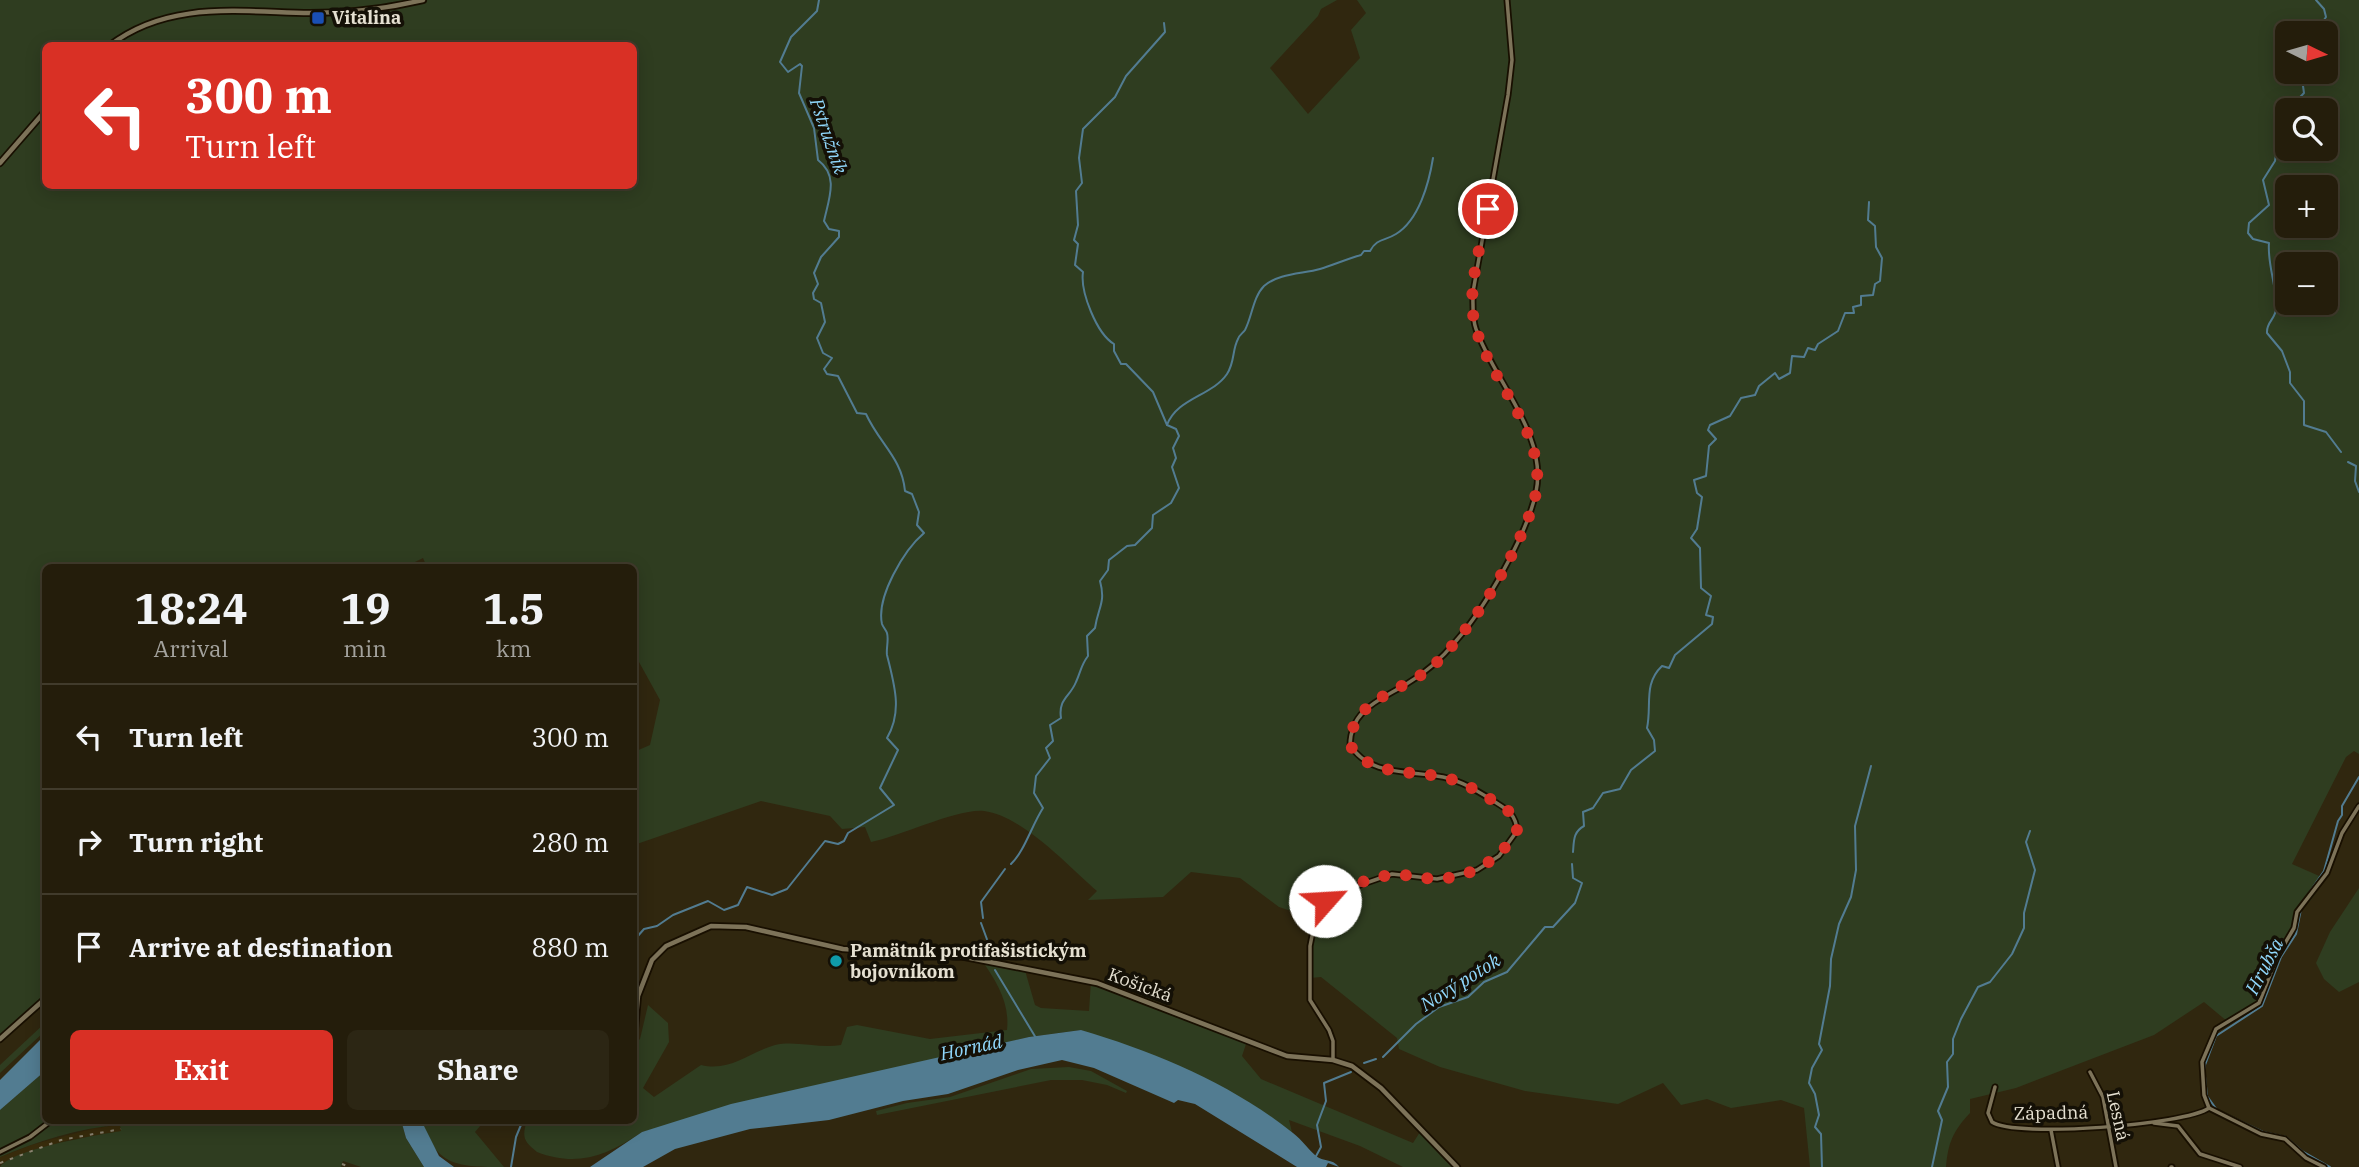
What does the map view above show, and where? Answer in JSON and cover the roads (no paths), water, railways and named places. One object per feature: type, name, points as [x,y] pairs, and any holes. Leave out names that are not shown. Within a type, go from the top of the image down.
[{"type":"street","points":[[114,42],[136,27],[185,12],[214,9],[352,12],[423,0]]},
{"type":"street","points":[[1332,1060],[1333,1041],[1329,1030],[1310,1000],[1310,946],[1317,911],[1336,893],[1392,874],[1437,879],[1477,870],[1499,856],[1517,831],[1516,819],[1511,812],[1475,789],[1444,777],[1371,765],[1358,757],[1350,745],[1355,720],[1364,709],[1432,667],[1472,621],[1521,532],[1537,489],[1535,450],[1485,349],[1473,312],[1473,292],[1512,60],[1507,0]]},
{"type":"street","points":[[0,163],[42,115]]},
{"type":"street","points":[[2324,1167],[2301,1154],[2285,1139],[2261,1134],[2209,1108],[2204,1096],[2201,1073],[2206,1048],[2217,1029],[2259,1003],[2277,957],[2294,928],[2297,912],[2305,906],[2327,873],[2342,833],[2359,806]]},
{"type":"street","name":"Košická","points":[[637,1007],[638,996],[652,960],[674,942],[711,926],[746,927],[844,949],[937,953],[1001,963],[1122,991],[1287,1056],[1332,1060],[1352,1066],[1381,1088],[1457,1167]]},
{"type":"street","points":[[0,1039],[42,1002]]},
{"type":"street","name":"Lesná","points":[[2090,1072],[2103,1097],[2116,1167]]},
{"type":"street","name":"Západná","points":[[1995,1087],[1988,1113],[1992,1122],[2005,1127],[2051,1130],[2148,1123],[2209,1108]]},
{"type":"street","name":"Západná","points":[[2148,1123],[2178,1126],[2200,1154],[2240,1167]]},
{"type":"street","points":[[0,1152],[30,1138],[47,1124]]},
{"type":"street","points":[[2051,1130],[2058,1167]]},
{"type":"water","points":[[1081,1030],[1165,1059],[1219,1085],[1269,1115],[1316,1156],[1339,1167],[1328,1163],[1326,1167],[1297,1167],[1195,1104],[1178,1100],[1174,1103],[1094,1068],[1062,1060],[1018,1070],[948,1094],[903,1101],[829,1120],[750,1129],[675,1149],[643,1167],[590,1167],[642,1132],[731,1104],[1029,1037]]},
{"type":"water","points":[[42,1038],[42,1074],[0,1110],[0,1080]]},
{"type":"water","points":[[402,1124],[423,1124],[439,1156],[454,1167],[424,1167],[406,1138]]},
{"type":"waterway","name":"Pstružník","points":[[637,937],[644,929],[657,926],[673,915],[708,901],[724,910],[738,905],[747,887],[772,895],[787,889],[825,841],[838,844],[844,841],[848,833],[894,805],[880,788],[898,750],[887,738],[895,718],[896,697],[887,655],[888,636],[882,624],[881,613],[893,575],[908,551],[924,533],[917,525],[919,512],[912,494],[905,491],[895,460],[866,414],[857,413],[838,376],[827,374],[824,369],[832,358],[823,353],[817,338],[825,322],[821,303],[814,299],[813,293],[818,284],[814,273],[821,257],[839,237],[839,231],[829,229],[824,221],[830,196],[830,180],[818,160],[814,128],[799,93],[802,66],[800,64],[788,72],[780,62],[791,37],[817,11],[819,0]]},
{"type":"waterway","name":"Hrubša","points":[[2316,0],[2324,9],[2326,17],[2323,21]]},
{"type":"waterway","points":[[1164,23],[1165,32],[1126,76],[1115,97],[1083,129],[1079,158],[1082,183],[1076,191],[1078,225],[1074,240],[1078,244],[1075,265],[1083,272],[1084,290],[1096,322],[1114,344],[1114,351],[1121,364],[1126,364],[1153,392],[1167,425]]},
{"type":"waterway","name":"Hrubša","points":[[2303,84],[2304,93],[2281,117],[2275,161],[2263,180],[2269,205],[2249,223],[2248,233],[2253,239],[2269,243],[2276,308],[2267,333],[2282,351],[2290,372],[2290,383],[2304,401],[2304,425],[2326,432],[2341,452]]},
{"type":"waterway","points":[[1011,864],[1020,853],[1043,808],[1034,793],[1036,776],[1050,758],[1046,748],[1053,741],[1050,725],[1061,718],[1061,706],[1074,687],[1088,656],[1087,636],[1095,628],[1102,600],[1100,581],[1108,570],[1109,560],[1127,546],[1135,545],[1152,528],[1153,515],[1171,503],[1179,488],[1172,467],[1176,458],[1173,448],[1179,436],[1176,429],[1167,425],[1172,416],[1227,374],[1236,343],[1245,330],[1257,296],[1264,286],[1284,276],[1320,269],[1361,255],[1404,228],[1422,200],[1433,158]]},
{"type":"waterway","name":"Nový potok","points":[[1573,852],[1576,834],[1584,826],[1583,812],[1593,808],[1603,793],[1620,789],[1631,770],[1655,751],[1654,740],[1647,728],[1650,687],[1656,673],[1662,666],[1669,668],[1675,655],[1712,624],[1713,617],[1706,615],[1711,596],[1701,588],[1700,548],[1691,538],[1697,529],[1702,497],[1697,493],[1694,480],[1706,476],[1709,446],[1716,439],[1708,430],[1710,425],[1730,416],[1741,398],[1755,395],[1759,386],[1775,373],[1779,379],[1790,373],[1792,356],[1804,357],[1808,348],[1815,350],[1818,344],[1838,331],[1845,313],[1854,313],[1853,307],[1861,305],[1861,296],[1873,295],[1875,284],[1880,281],[1882,258],[1876,247],[1875,226],[1868,220],[1869,202]]},
{"type":"waterway","name":"Hrubša","points":[[2348,462],[2356,466],[2355,481],[2359,492]]},
{"type":"waterway","points":[[1822,1167],[1821,1134],[1815,1127],[1819,1115],[1815,1094],[1809,1083],[1812,1068],[1822,1050],[1819,1044],[1830,986],[1831,959],[1839,924],[1851,897],[1856,870],[1855,826],[1871,766]]},
{"type":"waterway","name":"Hrubša","points":[[2304,900],[2324,871],[2342,815],[2342,806],[2359,777]]},
{"type":"waterway","points":[[1932,1167],[1942,1120],[1938,1111],[1948,1087],[1947,1062],[1953,1054],[1953,1039],[1978,987],[1990,982],[2012,954],[2024,928],[2024,913],[2035,870],[2026,842],[2030,831]]},
{"type":"waterway","name":"Nový potok","points":[[1383,1057],[1416,1024],[1439,1007],[1468,997],[1484,982],[1507,972],[1545,927],[1553,927],[1575,903],[1582,883],[1573,878],[1572,864]]},
{"type":"waterway","points":[[983,918],[981,902],[1005,869]]},
{"type":"waterway","name":"Hrubša","points":[[2301,909],[2296,934],[2281,957],[2262,1006],[2216,1036],[2205,1065],[2207,1096],[2217,1110],[2263,1132],[2286,1137],[2302,1151],[2330,1167]]},
{"type":"waterway","points":[[981,923],[992,953]]},
{"type":"waterway","points":[[995,970],[1036,1038]]},
{"type":"waterway","name":"Nový potok","points":[[1364,1063],[1376,1059]]},
{"type":"waterway","name":"Nový potok","points":[[1315,1158],[1321,1147],[1317,1125],[1326,1101],[1324,1083],[1351,1072]]},
{"type":"waterway","name":"Pstružník","points":[[511,1167],[516,1137],[521,1124]]},
{"type":"railway","points":[[0,1163],[61,1140],[121,1129]]},
{"type":"railway","points":[[342,1164],[350,1167]]},
{"type":"place","name":"Vitalina","points":[[318,18]]},
{"type":"place","name":"Pamätník protifašistickým bojovníkom","points":[[836,961]]},
{"type":"water label","name":"Hornád","points":[[971,1047]]}]
